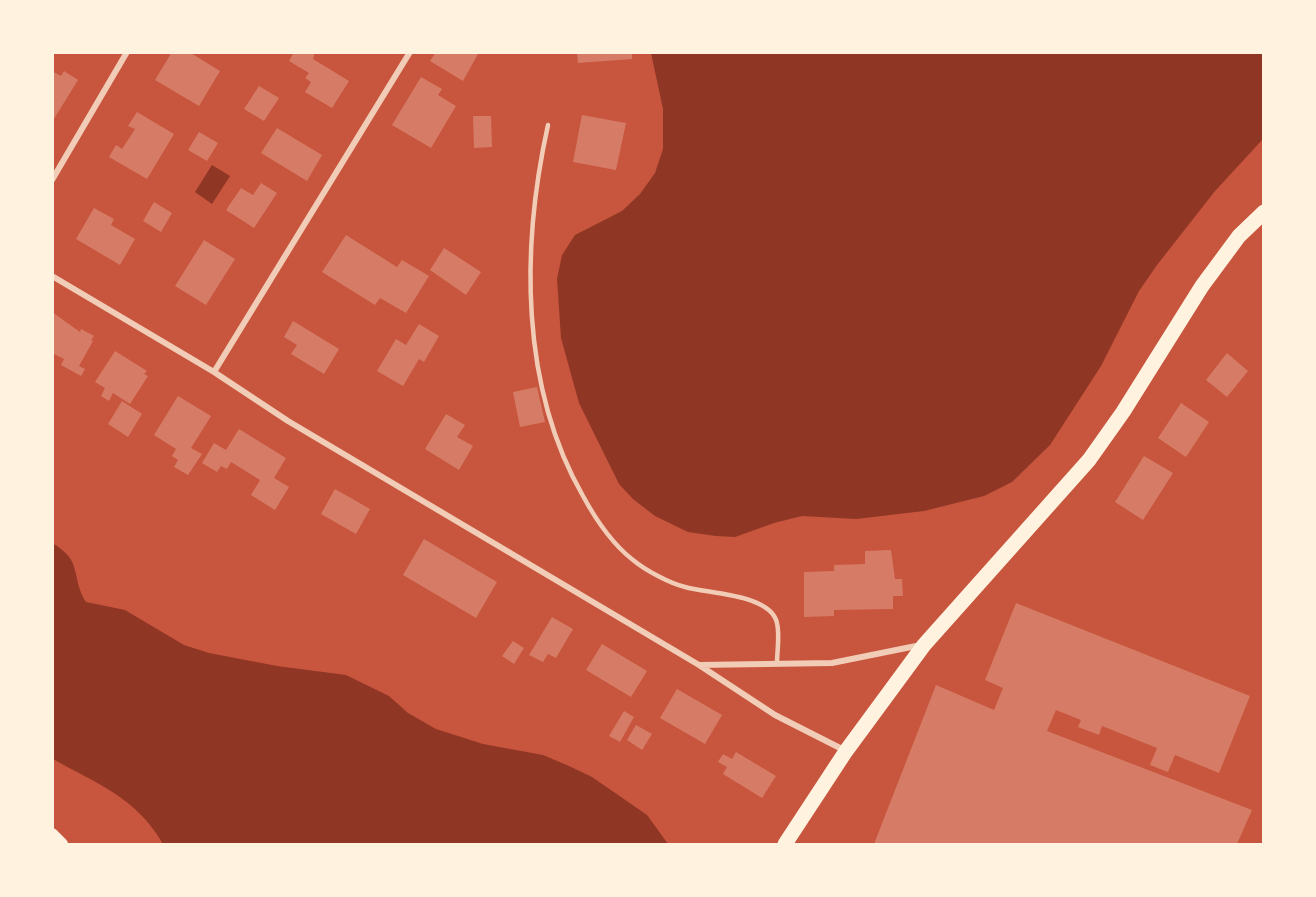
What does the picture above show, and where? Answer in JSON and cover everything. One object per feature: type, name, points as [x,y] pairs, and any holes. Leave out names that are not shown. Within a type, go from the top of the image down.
[{"type":"main road","points":[[785,844],[846,751],[924,645],[1089,460],[1123,412],[1202,286],[1239,236],[1263,212]]},
{"type":"main road","points":[[52,834],[62,844]]},
{"type":"street","points":[[52,180],[127,52]]},
{"type":"street","points":[[214,372],[410,52]]},
{"type":"street","points":[[52,276],[214,372],[288,421],[699,665],[775,714],[846,751]]},
{"type":"street","points":[[699,665],[832,663],[924,645]]},
{"type":"lane","points":[[548,125],[538,170],[530,271],[534,338],[546,409],[567,469],[594,516],[612,539],[634,561],[682,587],[759,602],[771,610],[777,622],[777,664]]},
{"type":"shaded area","points":[[651,53],[1263,53],[1263,139],[1215,191],[1157,265],[1139,291],[1101,366],[1050,445],[1012,482],[984,496],[924,511],[856,519],[802,516],[735,537],[716,536],[688,532],[655,516],[633,499],[619,484],[579,403],[561,338],[557,279],[562,255],[575,235],[622,211],[640,194],[655,173],[663,149],[663,109]]},
{"type":"shaded area","points":[[212,165],[230,176],[212,204],[195,192]]},
{"type":"shaded area","points":[[52,543],[69,556],[86,602],[125,610],[184,645],[209,653],[277,666],[346,675],[389,696],[408,713],[436,729],[483,744],[543,755],[592,777],[647,815],[668,844],[163,844],[141,814],[128,803],[100,784],[53,759]]},
{"type":"building","points":[[172,52],[189,52],[220,71],[199,106],[155,80]]},
{"type":"building","points":[[294,52],[315,52],[313,59],[349,81],[332,108],[305,92],[311,82],[305,78],[309,73],[289,61]]},
{"type":"building","points":[[436,52],[479,52],[463,81],[430,61]]},
{"type":"building","points":[[577,52],[632,52],[632,59],[578,63]]},
{"type":"building","points":[[52,71],[61,76],[64,71],[78,80],[52,122]]},
{"type":"building","points":[[421,77],[442,89],[438,95],[456,106],[431,148],[392,125]]},
{"type":"building","points":[[259,86],[279,98],[264,121],[244,109]]},
{"type":"building","points":[[137,112],[174,134],[147,179],[109,157],[116,145],[122,149],[135,129],[128,126]]},
{"type":"building","points":[[582,115],[626,123],[616,170],[573,162]]},
{"type":"building","points":[[473,116],[491,116],[492,147],[474,148]]},
{"type":"building","points":[[277,128],[322,155],[307,181],[261,153]]},
{"type":"building","points":[[199,132],[218,143],[207,161],[188,150]]},
{"type":"building","points":[[261,183],[277,193],[254,228],[226,210],[241,188],[253,195]]},
{"type":"building","points":[[154,202],[172,213],[161,232],[143,221]]},
{"type":"building","points":[[94,208],[114,219],[111,225],[135,239],[120,265],[76,239]]},
{"type":"building","points":[[346,235],[397,267],[402,260],[429,276],[406,313],[380,298],[375,305],[322,272]]},
{"type":"building","points":[[204,240],[235,259],[206,305],[175,286]]},
{"type":"building","points":[[444,248],[481,272],[466,295],[430,270]]},
{"type":"building","points":[[52,312],[80,332],[81,329],[94,336],[79,366],[85,369],[81,376],[61,365],[64,359],[54,354],[52,357]]},
{"type":"building","points":[[293,321],[339,349],[324,374],[291,354],[297,345],[284,337]]},
{"type":"building","points":[[419,324],[439,336],[424,362],[419,359],[403,386],[377,371],[396,339],[406,345]]},
{"type":"building","points":[[115,351],[147,371],[144,374],[148,376],[130,404],[113,393],[109,401],[101,396],[105,388],[95,382]]},
{"type":"building","points":[[1227,353],[1248,371],[1227,397],[1206,380]]},
{"type":"building","points":[[537,387],[545,422],[520,427],[513,392]]},
{"type":"building","points":[[178,396],[211,416],[191,448],[202,454],[188,475],[174,467],[178,460],[172,456],[176,449],[154,435]]},
{"type":"building","points":[[122,401],[142,414],[128,437],[108,424]]},
{"type":"building","points":[[1181,403],[1209,422],[1186,457],[1158,438]]},
{"type":"building","points":[[446,414],[465,425],[457,437],[473,446],[459,470],[425,449]]},
{"type":"building","points":[[239,429],[286,458],[274,478],[289,487],[275,510],[251,495],[260,480],[231,462],[227,469],[221,466],[217,472],[202,463],[214,443],[226,450]]},
{"type":"building","points":[[1144,456],[1173,473],[1143,520],[1115,502]]},
{"type":"building","points":[[335,489],[370,509],[356,534],[321,514]]},
{"type":"building","points":[[424,539],[497,582],[476,618],[403,575]]},
{"type":"building","points":[[891,550],[895,579],[902,579],[903,596],[893,596],[893,609],[834,610],[834,616],[804,617],[804,572],[834,571],[834,565],[865,564],[865,551]]},
{"type":"building","points":[[1016,603],[1250,696],[1219,773],[1175,755],[1168,772],[1150,765],[1157,748],[1102,726],[1099,735],[1078,727],[1081,720],[1056,710],[1047,731],[1252,810],[1237,844],[874,844],[936,685],[994,710],[1003,688],[985,680]]},
{"type":"building","points":[[552,617],[573,629],[556,658],[548,654],[543,662],[529,655]]},
{"type":"building","points":[[513,641],[524,648],[514,664],[502,656]]},
{"type":"building","points":[[602,644],[647,671],[631,697],[586,670]]},
{"type":"building","points":[[677,689],[722,715],[705,744],[660,718]]},
{"type":"building","points":[[624,711],[634,717],[620,742],[609,736]]},
{"type":"building","points":[[636,725],[652,734],[642,750],[627,740]]},
{"type":"building","points":[[736,752],[776,776],[762,798],[723,774],[727,767],[718,762],[723,754],[732,759]]}]
